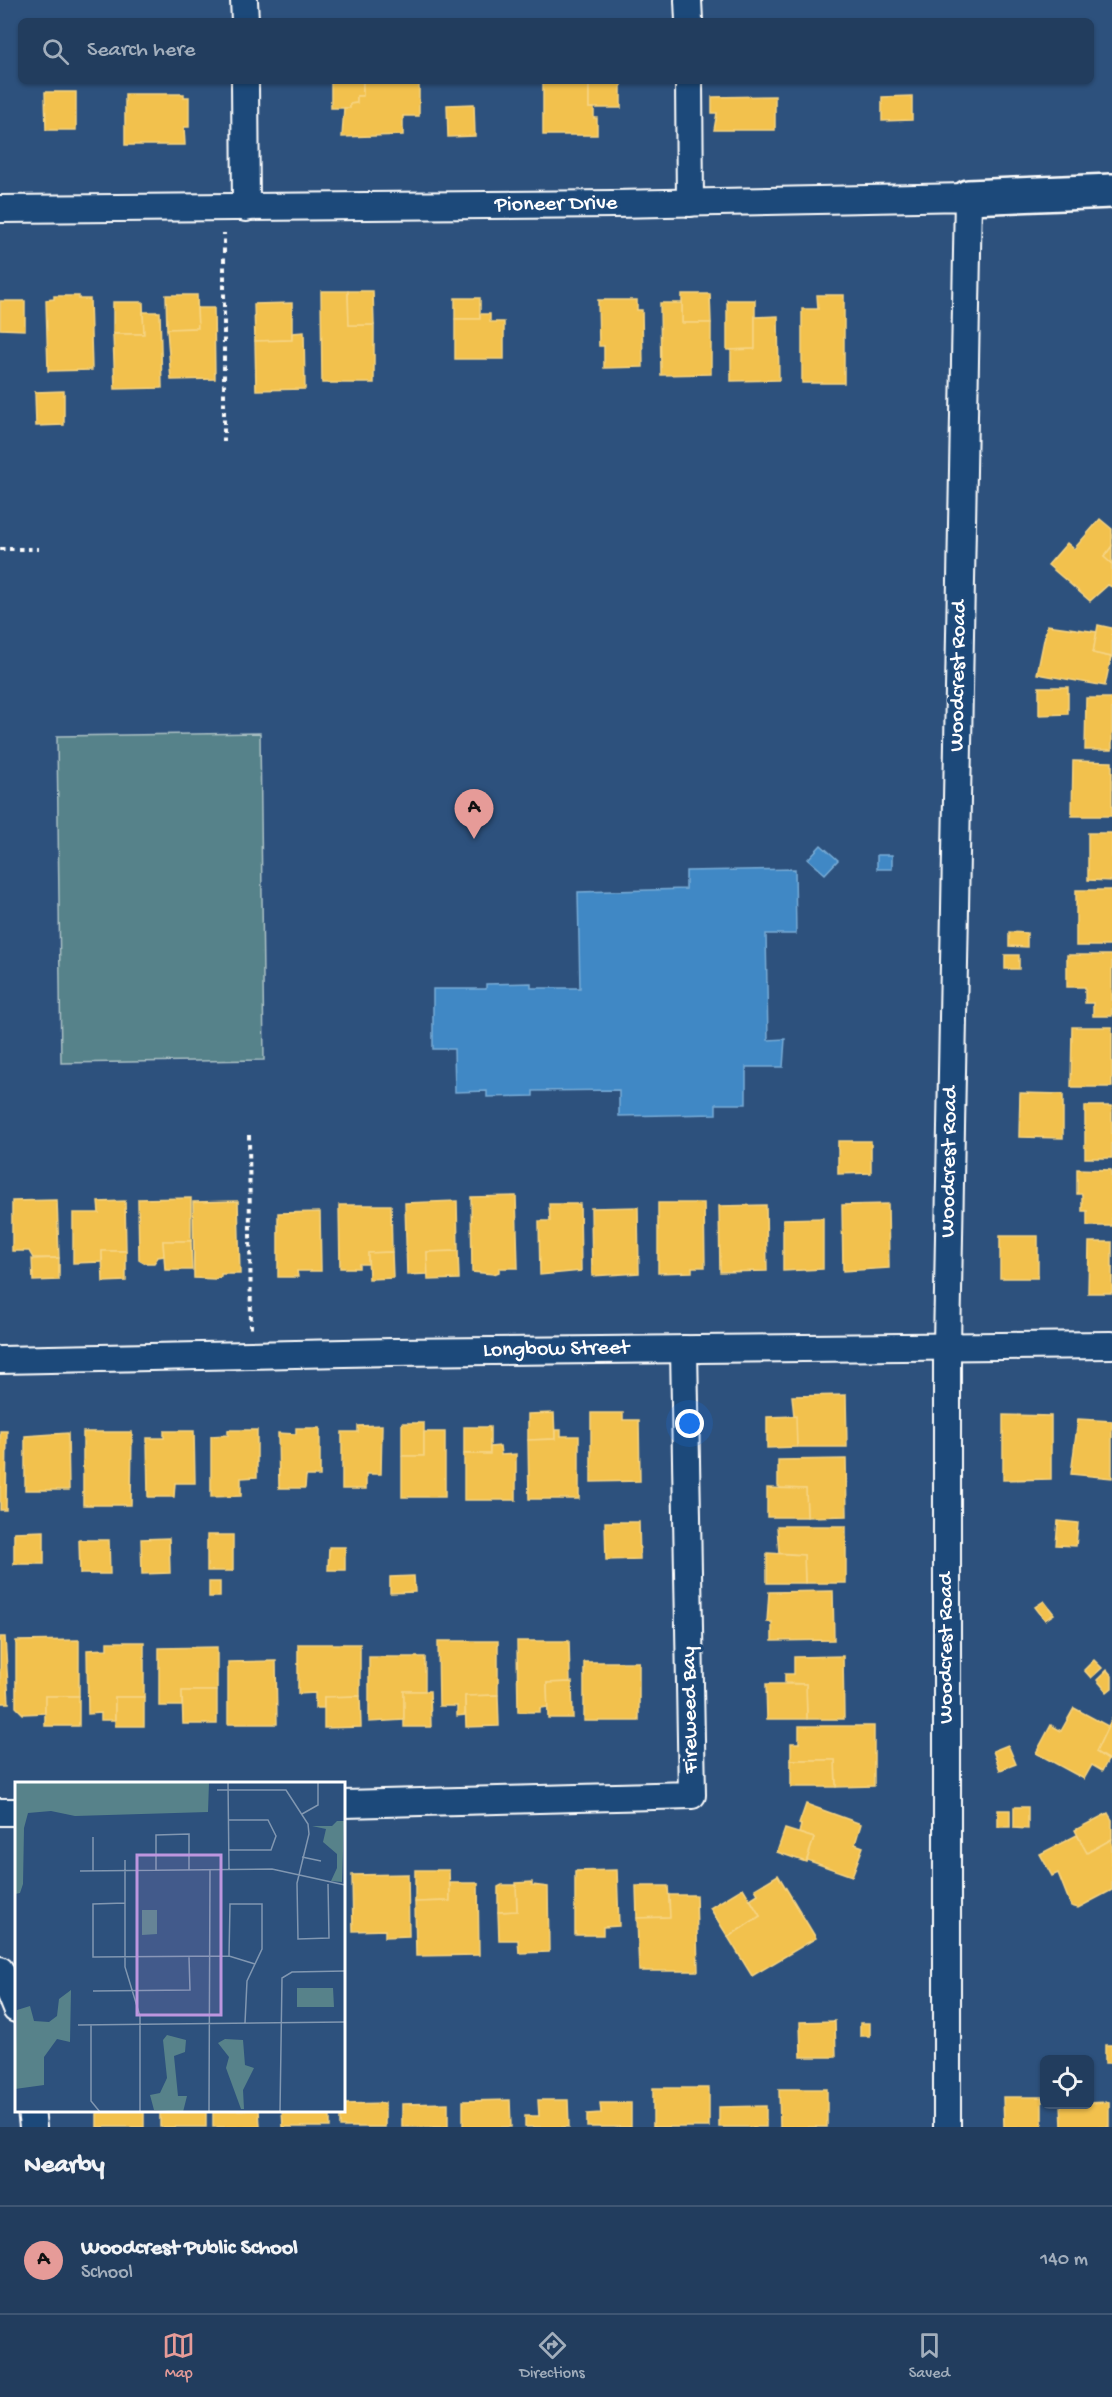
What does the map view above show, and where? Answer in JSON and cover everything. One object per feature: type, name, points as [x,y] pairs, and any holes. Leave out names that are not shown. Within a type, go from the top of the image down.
[{"type":"street","points":[[244,0],[244,18]]},
{"type":"street","points":[[688,0],[688,18]]},
{"type":"street","points":[[235,208],[245,84]]},
{"type":"street","points":[[689,84],[690,202]]},
{"type":"street","name":"Pioneer Drive","points":[[0,209],[690,202],[968,197],[1112,191]]},
{"type":"street","name":"Woodcrest Road","points":[[947,2127],[947,1346],[968,197]]},
{"type":"street","name":"Longbow Street","points":[[0,1360],[252,1354],[1112,1345]]},
{"type":"street","name":"Fireweed Bay","points":[[345,1804],[692,1796],[684,1349]]},
{"type":"street","points":[[0,1970],[15,2007]]},
{"type":"street","points":[[31,2112],[33,2127]]},
{"type":"path","points":[[224,442],[235,208]]},
{"type":"path","points":[[0,549],[39,549]]},
{"type":"path","points":[[249,1135],[252,1354]]},
{"type":"green space","points":[[260,733],[264,1060],[61,1063],[57,736]]},
{"type":"building: Homes","points":[[331,84],[363,84],[363,96],[357,96],[357,103],[350,104],[350,108],[331,108]]},
{"type":"building: Homes","points":[[363,84],[419,84],[419,116],[403,116],[403,135],[342,137],[344,108],[350,108],[350,104],[357,103],[357,96],[363,96]]},
{"type":"building: Homes","points":[[543,84],[589,84],[589,108],[594,108],[594,118],[597,118],[597,135],[543,135]]},
{"type":"building: Homes","points":[[589,84],[621,84],[621,108],[589,108]]},
{"type":"building: Homes","points":[[45,92],[76,92],[76,130],[46,130]]},
{"type":"building: Homes","points":[[125,94],[184,94],[184,97],[189,97],[189,127],[184,127],[185,145],[125,145]]},
{"type":"building: Homes","points":[[775,96],[775,130],[714,130],[717,113],[712,113],[712,97]]},
{"type":"building: Homes","points":[[912,96],[912,120],[882,121],[882,97]]},
{"type":"building: Homes","points":[[474,104],[475,136],[448,137],[447,105]]},
{"type":"building: Homes","points":[[321,291],[348,291],[349,325],[374,325],[374,383],[322,383]]},
{"type":"building: Homes","points":[[348,291],[373,291],[374,325],[349,325]]},
{"type":"building: Homes","points":[[682,294],[710,294],[711,323],[682,323]]},
{"type":"building: Homes","points":[[166,295],[197,295],[198,328],[167,329]]},
{"type":"building: Homes","points":[[817,295],[844,295],[844,383],[802,383],[802,309],[818,309]]},
{"type":"building: Homes","points":[[54,296],[79,296],[79,299],[90,299],[92,370],[48,371],[46,300],[54,299]]},
{"type":"building: Homes","points":[[455,298],[480,298],[480,319],[455,319]]},
{"type":"building: Homes","points":[[598,300],[637,300],[637,310],[642,310],[643,367],[604,368],[604,346],[599,346]]},
{"type":"building: Homes","points":[[727,300],[755,300],[755,349],[727,350]]},
{"type":"building: Homes","points":[[0,301],[25,301],[25,330],[0,329]]},
{"type":"building: Homes","points":[[113,302],[143,302],[144,334],[113,334]]},
{"type":"building: Homes","points":[[292,303],[292,340],[255,341],[254,304]]},
{"type":"building: Homes","points":[[660,303],[682,303],[682,323],[711,323],[711,374],[661,375]]},
{"type":"building: Homes","points":[[197,308],[214,308],[215,379],[171,380],[167,329],[198,328]]},
{"type":"building: Homes","points":[[143,312],[160,312],[162,388],[115,389],[113,334],[144,334]]},
{"type":"building: Homes","points":[[480,314],[490,314],[490,322],[504,322],[504,359],[455,359],[455,319],[480,319]]},
{"type":"building: Homes","points":[[778,316],[779,380],[731,381],[731,350],[755,349],[755,317]]},
{"type":"building: Homes","points":[[304,332],[305,389],[256,390],[255,341],[292,340],[292,333]]},
{"type":"building: Homes","points":[[64,391],[64,425],[36,426],[35,392]]},
{"type":"building: Homes","points":[[1100,519],[1112,529],[1112,546],[1104,557],[1112,564],[1112,587],[1108,585],[1090,601],[1048,565],[1067,543],[1074,549]]},
{"type":"building: Homes","points":[[1112,546],[1112,564],[1104,557]]},
{"type":"building: Homes","points":[[1047,625],[1097,632],[1093,653],[1111,657],[1105,686],[1037,674]]},
{"type":"building: Homes","points":[[1098,625],[1112,628],[1112,657],[1093,653]]},
{"type":"building: Homes","points":[[1039,687],[1068,687],[1068,714],[1039,715]]},
{"type":"building: Homes","points":[[1086,698],[1112,698],[1112,750],[1085,750]]},
{"type":"building: Homes","points":[[1073,761],[1112,762],[1112,816],[1072,816]]},
{"type":"building: Homes","points":[[1088,833],[1112,833],[1112,881],[1088,880]]},
{"type":"building: Homes","points":[[1076,890],[1112,890],[1112,946],[1076,946]]},
{"type":"building: Homes","points":[[1009,932],[1027,933],[1027,947],[1009,946]]},
{"type":"building: Homes","points":[[1005,955],[1019,955],[1019,969],[1005,969]]},
{"type":"building: Homes","points":[[1067,955],[1112,955],[1112,1016],[1093,1016],[1093,1003],[1085,1003],[1085,987],[1067,987]]},
{"type":"building: Homes","points":[[1072,1027],[1112,1027],[1112,1087],[1071,1087]]},
{"type":"building: Homes","points":[[1020,1093],[1063,1094],[1063,1138],[1019,1137]]},
{"type":"building: Homes","points":[[1085,1106],[1112,1106],[1112,1158],[1085,1158]]},
{"type":"building: Homes","points":[[838,1141],[871,1141],[871,1173],[838,1174]]},
{"type":"building: Homes","points":[[1077,1169],[1111,1170],[1112,1226],[1087,1226],[1087,1211],[1082,1211],[1082,1194],[1077,1194]]},
{"type":"building: Homes","points":[[516,1196],[518,1268],[499,1268],[499,1272],[494,1274],[472,1272],[471,1197]]},
{"type":"building: Homes","points":[[191,1198],[191,1241],[163,1241],[164,1256],[158,1257],[154,1263],[144,1263],[139,1260],[138,1199]]},
{"type":"building: Homes","points":[[57,1200],[59,1258],[33,1258],[29,1251],[12,1251],[12,1201]]},
{"type":"building: Homes","points":[[125,1201],[126,1251],[102,1251],[102,1262],[73,1263],[73,1213],[99,1213],[98,1202]]},
{"type":"building: Homes","points":[[238,1201],[240,1274],[221,1274],[221,1277],[215,1279],[194,1278],[193,1202]]},
{"type":"building: Homes","points":[[457,1201],[458,1251],[427,1252],[428,1274],[407,1275],[405,1203]]},
{"type":"building: Homes","points":[[658,1203],[704,1203],[705,1267],[692,1267],[692,1272],[658,1273]]},
{"type":"building: Homes","points":[[549,1204],[580,1204],[581,1271],[540,1275],[539,1221],[550,1221]]},
{"type":"building: Homes","points":[[888,1204],[889,1268],[843,1271],[842,1205]]},
{"type":"building: Homes","points":[[339,1205],[391,1205],[392,1252],[368,1253],[368,1264],[359,1264],[359,1268],[340,1268]]},
{"type":"building: Homes","points":[[766,1205],[767,1271],[720,1272],[719,1206]]},
{"type":"building: Homes","points":[[638,1207],[639,1273],[592,1276],[591,1208]]},
{"type":"building: Homes","points":[[320,1212],[321,1271],[297,1271],[298,1277],[278,1277],[278,1213]]},
{"type":"building: Homes","points":[[823,1218],[823,1269],[783,1271],[783,1219]]},
{"type":"building: Homes","points":[[1000,1236],[1038,1236],[1038,1278],[1000,1278]]},
{"type":"building: Homes","points":[[163,1241],[191,1241],[192,1270],[165,1270]]},
{"type":"building: Homes","points":[[1089,1242],[1112,1242],[1112,1293],[1088,1293]]},
{"type":"building: Homes","points":[[102,1251],[126,1251],[126,1281],[103,1282]]},
{"type":"building: Homes","points":[[458,1251],[459,1279],[428,1280],[427,1252]]},
{"type":"building: Homes","points":[[392,1252],[393,1278],[369,1279],[368,1253]]},
{"type":"building: Homes","points":[[59,1258],[59,1280],[33,1281],[32,1259]]},
{"type":"building: Homes","points":[[846,1395],[847,1447],[797,1447],[792,1396]]},
{"type":"building: Homes","points":[[554,1413],[555,1439],[528,1440],[528,1414]]},
{"type":"building: Homes","points":[[591,1413],[623,1413],[623,1420],[639,1420],[640,1481],[591,1482]]},
{"type":"building: Homes","points":[[1003,1415],[1051,1416],[1051,1479],[1003,1480]]},
{"type":"building: Homes","points":[[796,1416],[797,1447],[767,1448],[767,1417]]},
{"type":"building: Homes","points":[[1078,1419],[1112,1421],[1112,1478],[1071,1474]]},
{"type":"building: Homes","points":[[402,1423],[424,1423],[424,1456],[402,1456]]},
{"type":"building: Homes","points":[[382,1425],[381,1474],[366,1474],[366,1489],[342,1489],[342,1432],[358,1432],[358,1426]]},
{"type":"building: Homes","points":[[464,1427],[490,1427],[490,1454],[464,1454]]},
{"type":"building: Homes","points":[[296,1428],[320,1428],[320,1476],[306,1476],[305,1488],[279,1488],[278,1433],[296,1434]]},
{"type":"building: Homes","points":[[228,1430],[257,1430],[257,1477],[241,1478],[241,1496],[211,1497],[211,1436],[228,1435]]},
{"type":"building: Homes","points":[[555,1430],[561,1430],[561,1436],[579,1436],[579,1499],[529,1499],[528,1440],[555,1439]]},
{"type":"building: Homes","points":[[0,1431],[7,1431],[6,1510],[0,1510]]},
{"type":"building: Homes","points":[[164,1431],[194,1431],[195,1483],[175,1483],[174,1497],[148,1497],[147,1438],[164,1438]]},
{"type":"building: Homes","points":[[83,1432],[132,1432],[131,1505],[83,1505]]},
{"type":"building: Homes","points":[[424,1432],[445,1432],[445,1497],[402,1497],[402,1456],[424,1456]]},
{"type":"building: Homes","points":[[68,1433],[69,1490],[25,1490],[25,1436]]},
{"type":"building: Homes","points":[[500,1446],[501,1455],[516,1454],[516,1500],[464,1500],[464,1454],[490,1454],[490,1447]]},
{"type":"building: Homes","points":[[846,1459],[847,1516],[807,1517],[806,1489],[778,1486],[778,1460]]},
{"type":"building: Homes","points":[[767,1488],[806,1489],[807,1517],[767,1517]]},
{"type":"building: Homes","points":[[1058,1521],[1078,1523],[1076,1546],[1056,1545]]},
{"type":"building: Homes","points":[[605,1522],[639,1522],[640,1559],[606,1560]]},
{"type":"building: Homes","points":[[777,1526],[846,1526],[846,1583],[805,1583],[804,1555],[779,1553]]},
{"type":"building: Homes","points":[[44,1531],[44,1564],[14,1564],[14,1532]]},
{"type":"building: Homes","points":[[207,1535],[233,1535],[233,1571],[207,1571]]},
{"type":"building: Homes","points":[[169,1538],[170,1573],[142,1574],[141,1539]]},
{"type":"building: Homes","points":[[79,1540],[109,1540],[110,1574],[80,1574]]},
{"type":"building: Homes","points":[[329,1547],[345,1547],[345,1570],[328,1570]]},
{"type":"building: Homes","points":[[767,1553],[804,1555],[805,1583],[767,1583]]},
{"type":"building: Homes","points":[[414,1576],[415,1592],[390,1593],[390,1577]]},
{"type":"building: Homes","points":[[209,1582],[220,1582],[220,1597],[209,1597]]},
{"type":"building: Homes","points":[[833,1591],[834,1640],[772,1641],[772,1622],[767,1622],[769,1592]]},
{"type":"building: Homes","points":[[1044,1601],[1054,1614],[1045,1620],[1035,1607]]},
{"type":"building: Homes","points":[[0,1637],[5,1637],[9,1703],[0,1703]]},
{"type":"building: Homes","points":[[79,1640],[79,1696],[45,1696],[45,1713],[23,1714],[16,1707],[16,1641]]},
{"type":"building: Homes","points":[[438,1641],[498,1641],[498,1695],[465,1696],[465,1715],[457,1716],[457,1706],[439,1706]]},
{"type":"building: Homes","points":[[517,1641],[569,1641],[570,1682],[547,1683],[548,1707],[540,1708],[540,1712],[518,1712]]},
{"type":"building: Homes","points":[[107,1642],[144,1642],[144,1697],[115,1697],[115,1720],[101,1720],[101,1713],[88,1714],[87,1650],[107,1649]]},
{"type":"building: Homes","points":[[298,1644],[360,1644],[360,1696],[324,1697],[324,1708],[315,1708],[315,1693],[298,1694]]},
{"type":"building: Homes","points":[[217,1647],[217,1691],[182,1691],[182,1706],[159,1706],[159,1648]]},
{"type":"building: Homes","points":[[843,1656],[844,1719],[807,1719],[806,1684],[785,1683],[785,1674],[794,1674],[794,1657]]},
{"type":"building: Homes","points":[[369,1657],[425,1657],[425,1691],[404,1691],[404,1720],[369,1722]]},
{"type":"building: Homes","points":[[1094,1660],[1102,1668],[1091,1678],[1084,1670]]},
{"type":"building: Homes","points":[[276,1661],[277,1724],[228,1724],[228,1662]]},
{"type":"building: Homes","points":[[584,1662],[639,1662],[639,1721],[584,1721]]},
{"type":"building: Homes","points":[[1107,1670],[1112,1676],[1112,1688],[1107,1692],[1097,1680]]},
{"type":"building: Homes","points":[[572,1682],[573,1718],[548,1718],[547,1683]]},
{"type":"building: Homes","points":[[766,1684],[806,1684],[807,1719],[767,1719]]},
{"type":"building: Homes","points":[[182,1691],[217,1691],[217,1724],[183,1724]]},
{"type":"building: Homes","points":[[404,1691],[430,1691],[431,1727],[404,1727]]},
{"type":"building: Homes","points":[[498,1695],[499,1726],[466,1727],[465,1696]]},
{"type":"building: Homes","points":[[45,1696],[79,1696],[79,1726],[45,1726]]},
{"type":"building: Homes","points":[[360,1696],[361,1727],[324,1728],[324,1697]]},
{"type":"building: Homes","points":[[115,1697],[144,1697],[144,1726],[115,1726]]},
{"type":"building: Homes","points":[[1074,1708],[1108,1726],[1096,1752],[1108,1760],[1102,1771],[1092,1765],[1084,1779],[1036,1753],[1051,1725],[1061,1731]]},
{"type":"building: Homes","points":[[1112,1718],[1112,1762],[1096,1752]]},
{"type":"building: Homes","points":[[799,1726],[874,1726],[874,1786],[836,1787],[835,1760],[791,1760],[791,1743],[799,1743]]},
{"type":"building: Homes","points":[[1008,1745],[1016,1764],[1000,1770],[993,1751]]},
{"type":"building: Homes","points":[[791,1760],[835,1760],[836,1787],[791,1787]]},
{"type":"building: Homes","points":[[806,1804],[861,1824],[855,1844],[863,1847],[852,1876],[807,1860],[814,1838],[799,1833],[801,1825],[799,1824]]},
{"type":"building: Homes","points":[[1014,1807],[1028,1807],[1028,1829],[1014,1828]]},
{"type":"building: Homes","points":[[998,1810],[1010,1810],[1010,1827],[998,1827]]},
{"type":"building: Homes","points":[[1108,1813],[1112,1820],[1112,1839],[1087,1853],[1075,1830]]},
{"type":"building: Homes","points":[[785,1829],[814,1838],[806,1862],[777,1852]]},
{"type":"building: Homes","points":[[1077,1835],[1087,1853],[1112,1839],[1112,1890],[1078,1908],[1071,1906],[1058,1873],[1052,1876],[1040,1854]]},
{"type":"building: Homes","points":[[415,1870],[449,1870],[450,1901],[415,1902]]},
{"type":"building: Homes","points":[[617,1870],[619,1926],[603,1927],[603,1935],[575,1935],[575,1871]]},
{"type":"building: Homes","points":[[408,1874],[409,1936],[385,1937],[385,1930],[353,1931],[352,1875]]},
{"type":"building: Homes","points":[[778,1875],[816,1938],[752,1976],[728,1937],[760,1916],[750,1899],[758,1894],[755,1889]]},
{"type":"building: Homes","points":[[532,1882],[532,1885],[548,1887],[549,1952],[519,1953],[518,1940],[499,1940],[498,1912],[517,1911],[516,1883]]},
{"type":"building: Homes","points":[[450,1883],[478,1883],[479,1955],[416,1956],[415,1902],[450,1901]]},
{"type":"building: Homes","points":[[516,1885],[517,1911],[498,1912],[498,1887]]},
{"type":"building: Homes","points":[[636,1886],[668,1886],[670,1917],[637,1918]]},
{"type":"building: Homes","points":[[743,1888],[760,1916],[728,1937],[710,1908]]},
{"type":"building: Homes","points":[[669,1895],[696,1895],[698,1971],[639,1971],[637,1918],[670,1917]]},
{"type":"building: Homes","points":[[835,2021],[836,2057],[801,2057],[800,2022]]},
{"type":"building: Homes","points":[[860,2023],[870,2023],[870,2036],[860,2036]]},
{"type":"building: Homes","points":[[1105,2045],[1112,2045],[1112,2063],[1105,2063]]},
{"type":"building: Homes","points":[[653,2088],[709,2088],[709,2127],[653,2127]]},
{"type":"building: Homes","points":[[779,2089],[827,2089],[827,2127],[780,2127]]},
{"type":"building: Homes","points":[[1003,2097],[1040,2097],[1042,2127],[1004,2127]]},
{"type":"building: Homes","points":[[510,2100],[511,2127],[463,2127],[463,2101]]},
{"type":"building: Homes","points":[[538,2100],[568,2100],[569,2127],[525,2127],[525,2116],[539,2116]]},
{"type":"building: Homes","points":[[1109,2102],[1109,2127],[1062,2127],[1061,2109],[1094,2109],[1094,2103]]},
{"type":"building: Homes","points":[[385,2103],[385,2127],[340,2127],[340,2112],[345,2112],[345,2104]]},
{"type":"building: Homes","points":[[448,2103],[448,2127],[402,2127],[402,2104]]},
{"type":"building: Homes","points":[[600,2103],[631,2103],[631,2127],[587,2127],[587,2114],[601,2113]]},
{"type":"building: Homes","points":[[766,2106],[766,2127],[719,2127],[719,2107]]},
{"type":"building: Homes","points":[[97,2112],[144,2112],[144,2127],[97,2127]]},
{"type":"building: Homes","points":[[160,2112],[206,2112],[206,2127],[160,2127]]},
{"type":"building: Homes","points":[[213,2112],[259,2112],[260,2127],[213,2127]]},
{"type":"building: Homes","points":[[282,2112],[330,2112],[330,2127],[283,2127]]},
{"type":"building: Schools","points":[[821,845],[838,860],[825,874],[808,859]]},
{"type":"building: Schools","points":[[877,855],[892,855],[892,869],[877,869]]},
{"type":"building: Schools","points":[[795,869],[796,934],[766,934],[768,1040],[785,1039],[783,1067],[746,1067],[746,1104],[716,1104],[716,1114],[619,1116],[619,1090],[533,1091],[533,1096],[487,1097],[487,1091],[455,1092],[454,1049],[433,1049],[433,989],[486,989],[486,984],[531,983],[531,988],[580,988],[578,892],[686,889],[686,871]]},
{"type":"place","name":"Woodcrest Public School","points":[[474,839]]}]
